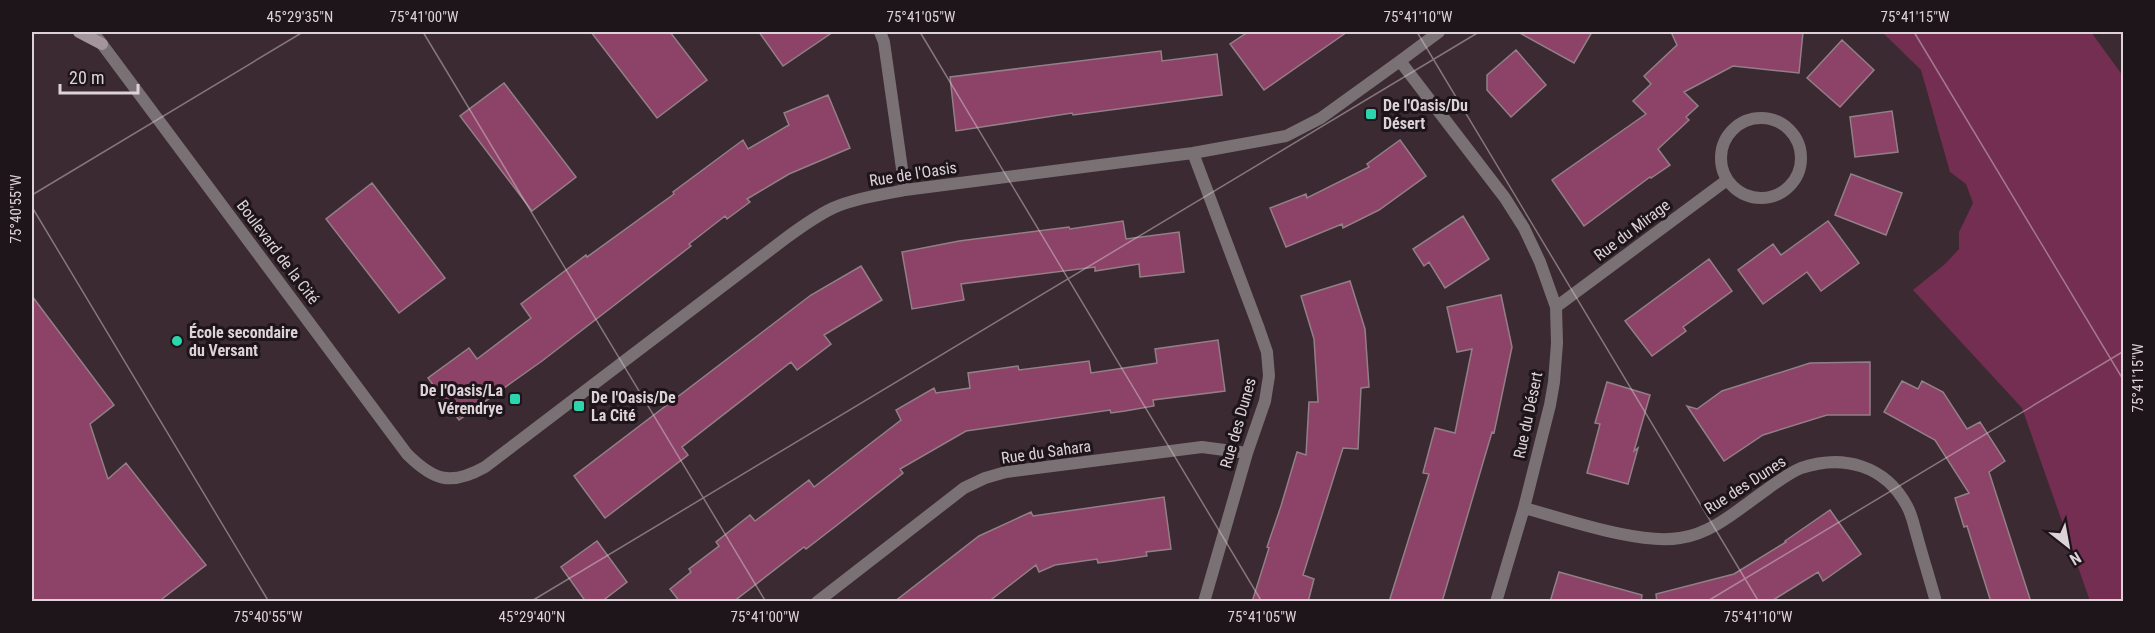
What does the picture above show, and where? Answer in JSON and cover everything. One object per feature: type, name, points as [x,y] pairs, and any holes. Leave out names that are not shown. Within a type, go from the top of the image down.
[{"type":"main road","points":[[79,32],[101,38]]},
{"type":"street","name":"Boulevard de la Cité","points":[[93,32],[101,38],[407,454],[430,474],[446,480]]},
{"type":"street","points":[[880,32],[884,42],[905,190]]},
{"type":"street","name":"Rue de l'Oasis","points":[[446,480],[471,474],[485,467],[814,219],[835,207],[860,199],[905,190],[1193,153],[1286,136],[1304,128],[1401,62],[1439,32]]},
{"type":"street","name":"Rue du Désert","points":[[1401,62],[1524,228],[1540,262],[1556,307],[1557,343],[1554,382],[1524,508],[1496,602]]},
{"type":"street","points":[[1764,117],[1782,124],[1796,137],[1801,150],[1802,164],[1797,177],[1777,196],[1763,198],[1749,196],[1737,190],[1727,180],[1722,162],[1724,143],[1730,132],[1740,124],[1752,118],[1764,117]]},
{"type":"street","name":"Rue des Dunes","points":[[1193,153],[1267,352],[1269,376],[1265,402],[1247,453],[1204,602]]},
{"type":"street","name":"Rue du Mirage","points":[[1556,307],[1727,180]]},
{"type":"street","name":"Rue du Sahara","points":[[817,602],[964,488],[985,478],[1006,472],[1202,447],[1247,453]]},
{"type":"street","name":"Rue des Dunes","points":[[1524,508],[1636,537],[1680,538],[1701,532],[1723,520],[1781,479],[1801,468],[1849,461],[1868,468],[1886,480],[1899,493],[1908,508],[1936,602]]},
{"type":"shaded area","points":[[1882,32],[2091,32],[2123,76],[2123,601],[2090,601],[2022,408],[1913,290],[1945,264],[1959,249],[1959,232],[1973,203],[1966,184],[1950,172],[1921,70]]},
{"type":"building","points":[[591,32],[670,32],[707,80],[657,118]]},
{"type":"building","points":[[759,32],[833,32],[783,66]]},
{"type":"building","points":[[1248,32],[1347,32],[1264,90],[1230,44]]},
{"type":"building","points":[[1518,32],[1592,32],[1574,63]]},
{"type":"building","points":[[1671,32],[1803,32],[1799,73],[1733,66],[1684,92],[1698,106],[1686,117],[1689,120],[1658,149],[1670,165],[1584,226],[1552,180],[1646,114],[1633,101],[1651,84],[1644,76],[1677,45]]},
{"type":"building","points":[[1842,40],[1874,70],[1840,107],[1807,78]]},
{"type":"building","points":[[1516,50],[1546,85],[1511,117],[1487,90],[1487,75]]},
{"type":"building","points":[[1161,51],[1162,61],[1217,54],[1222,95],[1073,115],[1072,113],[956,131],[950,77]]},
{"type":"building","points":[[504,83],[576,177],[532,211],[460,116]]},
{"type":"building","points":[[828,95],[850,148],[789,174],[747,199],[750,202],[727,219],[725,216],[689,244],[691,246],[542,361],[459,420],[428,378],[469,348],[477,359],[531,318],[521,304],[586,255],[587,257],[674,194],[673,192],[743,140],[748,149],[789,125],[784,113]]},
{"type":"building","points":[[1892,111],[1898,152],[1855,157],[1850,117]]},
{"type":"building","points":[[1400,140],[1426,176],[1379,210],[1343,228],[1342,224],[1286,247],[1270,208],[1306,194],[1307,198],[1369,167],[1367,164]]},
{"type":"building","points":[[1851,174],[1902,193],[1886,235],[1835,215]]},
{"type":"building","points":[[372,183],[445,278],[399,313],[326,219]]},
{"type":"building","points":[[1463,216],[1489,259],[1445,288],[1429,262],[1424,266],[1413,249]]},
{"type":"building","points":[[1123,221],[1126,239],[1179,232],[1184,272],[1140,277],[1139,264],[1095,271],[1095,267],[961,284],[964,300],[912,309],[902,252],[959,241]]},
{"type":"building","points":[[1828,221],[1859,263],[1821,291],[1807,272],[1763,304],[1738,270],[1773,244],[1781,255]]},
{"type":"building","points":[[1709,259],[1732,291],[1683,327],[1686,331],[1652,356],[1625,321]]},
{"type":"building","points":[[861,266],[882,300],[824,335],[831,344],[797,370],[791,362],[682,447],[688,455],[605,518],[574,476],[811,295]]},
{"type":"building","points":[[1350,281],[1365,329],[1369,387],[1361,388],[1358,449],[1343,448],[1303,575],[1314,579],[1308,602],[1252,602],[1297,452],[1306,455],[1309,402],[1318,402],[1314,339],[1301,296]]},
{"type":"building","points":[[1501,295],[1512,347],[1494,433],[1492,432],[1442,602],[1389,602],[1429,474],[1423,473],[1435,428],[1455,433],[1472,349],[1457,352],[1447,307]]},
{"type":"building","points":[[32,296],[114,405],[90,424],[108,479],[126,463],[206,565],[158,602],[32,602]]},
{"type":"building","points":[[1218,340],[1225,391],[1153,400],[1154,406],[1125,411],[1111,413],[1110,410],[966,431],[900,469],[903,473],[806,549],[804,547],[733,602],[680,602],[670,589],[691,572],[689,569],[719,546],[716,542],[750,515],[755,521],[809,480],[814,487],[901,420],[896,410],[934,388],[936,393],[970,388],[968,373],[1018,366],[1019,370],[1089,361],[1091,373],[1157,363],[1155,349]]},
{"type":"building","points":[[1870,362],[1870,415],[1827,415],[1763,435],[1724,461],[1687,406],[1697,409],[1722,391],[1810,363]]},
{"type":"building","points":[[1902,381],[1918,389],[1922,381],[1943,392],[1967,429],[1980,422],[2005,461],[1989,472],[2031,602],[1991,602],[1967,526],[1964,527],[1955,498],[1969,493],[1935,440],[1884,412]]},
{"type":"building","points":[[1607,382],[1650,395],[1634,451],[1638,448],[1628,484],[1587,473],[1600,424],[1595,423]]},
{"type":"building","points":[[1164,497],[1171,549],[1146,552],[1147,556],[1113,561],[1098,563],[1097,559],[1055,565],[1039,572],[1036,565],[988,602],[894,602],[979,536],[1031,512],[1033,516]]},
{"type":"building","points":[[1830,510],[1861,554],[1823,581],[1818,572],[1770,602],[1657,602],[1656,594],[1734,574],[1786,542]]},
{"type":"building","points":[[597,541],[627,582],[601,602],[586,602],[561,567]]},
{"type":"building","points":[[1559,572],[1642,595],[1641,602],[1550,602]]},
{"type":"place","name":"De l'Oasis/Du Désert","points":[[1371,114]]},
{"type":"place","name":"École secondaire du Versant","points":[[177,341]]},
{"type":"place","name":"De l'Oasis/La Vérendrye","points":[[515,399]]},
{"type":"place","name":"De l'Oasis/De La Cité","points":[[579,406]]}]
